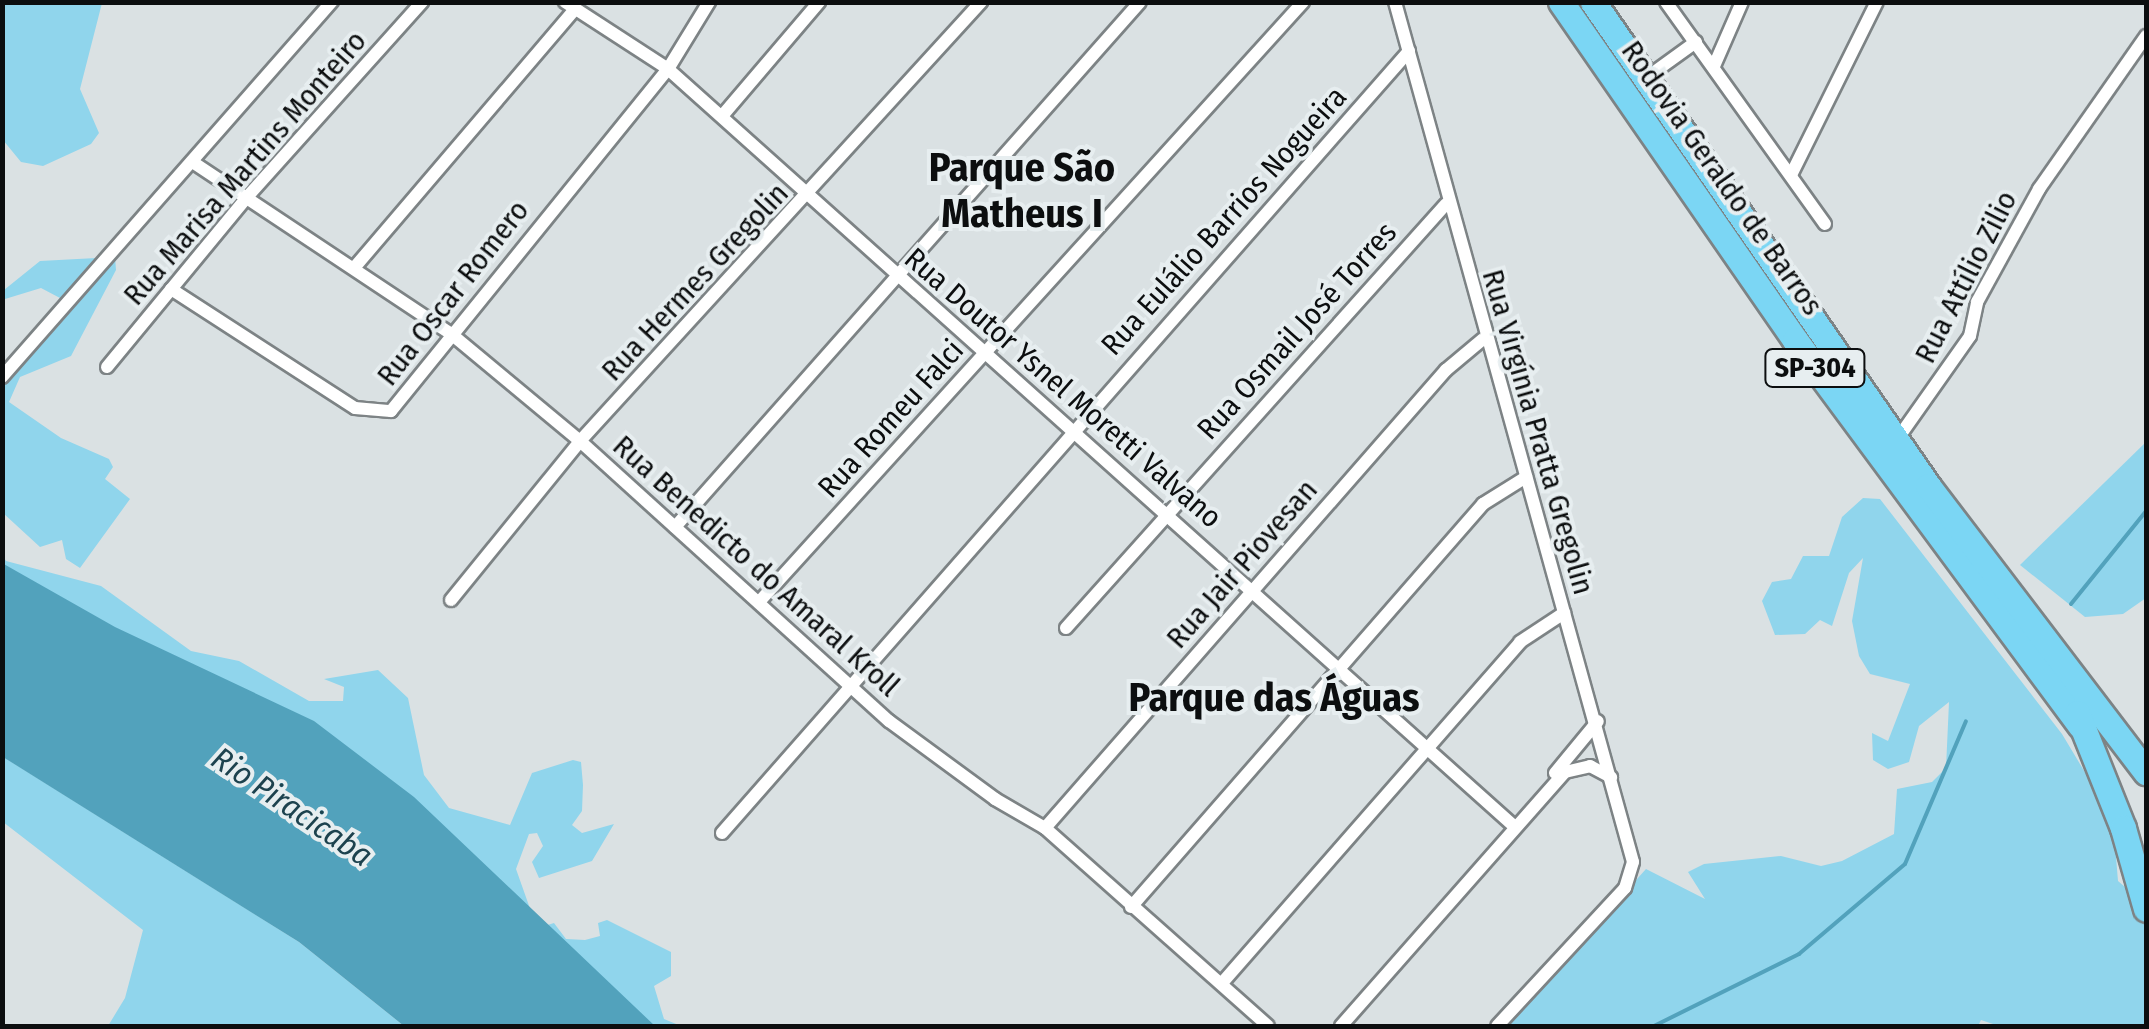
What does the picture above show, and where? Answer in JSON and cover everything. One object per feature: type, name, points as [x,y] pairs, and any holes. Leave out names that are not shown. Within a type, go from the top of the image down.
[{"type":"highway","name":"Rodovia Geraldo de Barros","points":[[1561,2],[1795,340],[2090,722]]},
{"type":"highway","name":"Rodovia Geraldo de Barros","points":[[1593,2],[1896,441],[2062,666],[2090,722]]},
{"type":"highway","points":[[1609,2],[1722,167],[1758,240]]},
{"type":"highway","points":[[2090,722],[2146,772]]},
{"type":"highway","points":[[2090,722],[2146,909]]},
{"type":"street","points":[[2,377],[332,2]]},
{"type":"street","name":"Rua Marisa Martins Monteiro","points":[[108,368],[248,196],[422,2]]},
{"type":"street","name":"Rua Oscar Romero","points":[[171,289],[367,412],[398,406],[450,333],[668,69],[709,2]]},
{"type":"street","points":[[722,116],[819,2]]},
{"type":"street","name":"Rua Hermes Gregolin","points":[[451,600],[580,441],[809,197],[982,2]]},
{"type":"street","points":[[676,527],[1140,2]]},
{"type":"street","name":"Rua Romeu Falci","points":[[759,602],[1303,2]]},
{"type":"street","name":"Rua Virgínia Pratta Gregolin","points":[[1395,2],[1483,339],[1598,721],[1633,874],[1497,1026]]},
{"type":"street","points":[[1666,2],[1825,224]]},
{"type":"street","points":[[1714,66],[1742,2]]},
{"type":"street","points":[[1792,173],[1876,2]]},
{"type":"street","points":[[354,268],[570,6]]},
{"type":"street","name":"Rua Doutor Ysnel Moretti Valvano","points":[[570,6],[668,69],[1071,431],[1253,588],[1515,827]]},
{"type":"street","name":"Rua Attílio Zilio","points":[[1896,441],[1970,336],[1977,302],[2039,189],[2146,36]]},
{"type":"street","points":[[1657,70],[1696,42]]},
{"type":"street","name":"Rua Eulálio Barrios Nogueira","points":[[722,833],[849,682],[1409,51]]},
{"type":"street","name":"Rua Benedicto do Amaral Kroll","points":[[194,163],[450,333],[580,441],[950,768],[1046,828],[1268,1026]]},
{"type":"street","name":"Rua Osmail José Torres","points":[[1066,628],[1446,204]]},
{"type":"street","name":"Rua Jair Piovesan","points":[[1046,828],[1446,370],[1483,339]]},
{"type":"street","points":[[1131,907],[1342,670],[1483,504],[1526,477]]},
{"type":"street","points":[[1222,983],[1426,744],[1537,626],[1564,613]]},
{"type":"street","points":[[1341,1026],[1543,795],[1598,721]]},
{"type":"street","points":[[1543,795],[1582,765],[1611,777]]},
{"type":"shaded area","points":[[2,3],[102,3],[80,89],[99,133],[91,144],[43,166],[21,162],[3,140]]},
{"type":"shaded area","points":[[115,257],[116,270],[71,356],[20,377],[9,402],[61,438],[109,459],[113,467],[105,479],[130,499],[80,568],[66,559],[62,540],[40,547],[3,513],[3,371],[60,298],[41,288],[5,299],[4,290],[40,261]]},
{"type":"shaded area","points":[[2146,442],[2146,598],[2123,614],[2085,617],[2020,565]]},
{"type":"shaded area","points":[[1863,498],[1880,499],[2062,734],[2089,779],[2115,845],[2118,881],[2146,905],[2146,1026],[1999,1026],[1981,1020],[1978,1026],[1505,1026],[1646,869],[1705,899],[1688,872],[1704,864],[1781,856],[1821,866],[1842,861],[1894,834],[1897,789],[1932,782],[1946,768],[1949,702],[1919,726],[1909,762],[1888,769],[1873,760],[1872,733],[1888,741],[1910,684],[1870,674],[1859,656],[1852,621],[1863,558],[1849,573],[1832,626],[1820,620],[1805,634],[1775,635],[1762,601],[1772,582],[1791,579],[1803,556],[1829,556],[1842,517]]},
{"type":"shaded area","points":[[2,554],[6,561],[101,586],[191,651],[239,661],[309,701],[343,701],[344,687],[324,679],[378,670],[408,698],[424,775],[449,808],[510,825],[532,773],[573,760],[581,762],[583,785],[582,811],[572,825],[582,833],[614,824],[592,861],[539,878],[532,862],[543,846],[537,833],[529,834],[516,869],[533,917],[3,586]]},
{"type":"shaded area","points":[[2,756],[299,942],[404,1026],[108,1026],[125,998],[143,930],[3,822]]},
{"type":"shaded area","points":[[607,920],[671,952],[671,976],[654,986],[664,1019],[681,1026],[615,1026],[535,929],[554,923],[566,939],[585,940],[600,936],[598,923]]},
{"type":"water","name":"Rio Piracicaba","points":[[2,563],[115,627],[314,721],[414,797],[655,1026],[404,1026],[299,942],[3,757]]},
{"type":"waterway","points":[[2071,604],[2146,511]]},
{"type":"waterway","points":[[1654,1026],[1799,954],[1905,864],[1966,721]]},
{"type":"district","name":"Parque São Matheus I","points":[[1022,191]]},
{"type":"district","name":"Parque das Águas","points":[[1274,698]]}]
